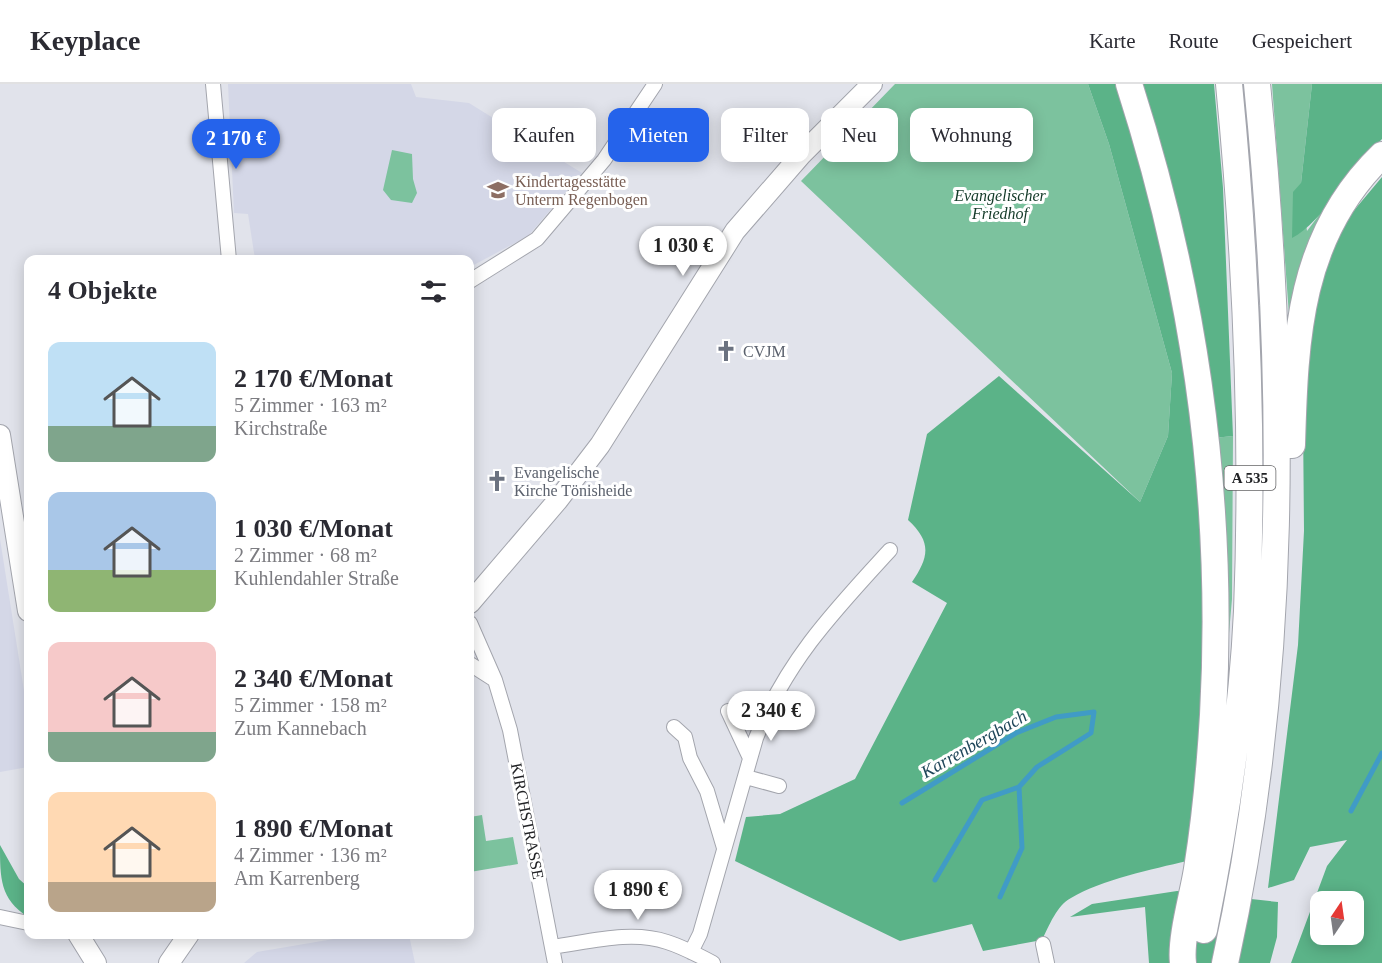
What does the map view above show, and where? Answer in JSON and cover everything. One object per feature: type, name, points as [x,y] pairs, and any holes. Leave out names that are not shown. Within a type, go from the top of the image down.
[{"type":"highway","points":[[1129,84],[1149,148],[1192,331],[1212,511],[1214,684],[1204,880],[1183,963]]},
{"type":"highway","name":"A 535","points":[[1197,963],[1204,880],[1234,740],[1247,613],[1250,483],[1248,335],[1239,186],[1229,84]]},
{"type":"highway","name":"A 535","points":[[1225,963],[1262,746],[1273,617],[1277,530],[1274,338],[1266,179],[1257,84]]},
{"type":"highway","points":[[1277,530],[1291,473],[1297,349],[1307,285],[1318,248],[1339,209],[1382,154]]},
{"type":"main road","points":[[474,598],[558,500],[600,445],[735,231],[801,155],[872,84]]},
{"type":"main road","points":[[0,435],[22,529],[24,556]]},
{"type":"main road","points":[[81,939],[96,963]]},
{"type":"main road","points":[[169,963],[186,939]]},
{"type":"street","points":[[213,84],[229,255]]},
{"type":"street","points":[[474,278],[537,239],[604,160],[656,84]]},
{"type":"street","points":[[691,952],[700,934],[750,758],[766,712],[805,645],[890,550]]},
{"type":"street","name":"KIRCHSTRASSE","points":[[474,633],[495,680],[510,730],[555,963]]},
{"type":"street","points":[[474,667],[495,680]]},
{"type":"street","points":[[728,711],[750,758]]},
{"type":"street","points":[[674,727],[685,737],[690,758],[707,790],[724,848]]},
{"type":"street","points":[[746,777],[779,786]]},
{"type":"street","points":[[0,916],[24,922]]},
{"type":"street","points":[[552,946],[639,937],[666,941],[713,963]]},
{"type":"street","points":[[1043,944],[1047,963]]},
{"type":"shaded area","points":[[228,84],[411,84],[416,97],[469,103],[492,117],[492,162],[564,162],[582,173],[528,236],[474,265],[474,255],[254,255],[248,214],[234,213]]},
{"type":"shaded area","points":[[0,539],[24,691],[24,768],[0,772]]},
{"type":"shaded area","points":[[334,939],[410,939],[415,963],[244,963],[257,952]]},
{"type":"green space","name":"Evangelischer Friedhof","points":[[895,84],[1088,84],[1109,144],[1172,373],[1168,436],[1140,502],[801,181],[821,160],[898,162],[898,108],[872,108]]},
{"type":"green space","points":[[1088,84],[1117,84],[1161,234],[1188,376],[1200,511],[1206,652],[1204,719],[1187,861],[1112,880],[1071,898],[1058,911],[1042,940],[983,951],[972,924],[900,941],[735,861],[746,817],[780,814],[855,779],[947,603],[912,582],[925,557],[921,535],[908,520],[927,434],[999,376],[1140,502],[1168,436],[1172,373],[1109,144]]},
{"type":"green space","points":[[1140,84],[1214,84],[1223,188],[1233,436],[1214,438]]},
{"type":"green space","points":[[1272,84],[1312,84],[1301,183],[1307,231],[1332,198],[1309,244],[1289,315]]},
{"type":"green space","points":[[1312,84],[1382,84],[1382,139],[1327,207],[1303,231],[1292,238],[1293,192],[1301,183]]},
{"type":"green space","points":[[392,150],[412,154],[413,179],[417,193],[412,203],[391,200],[383,190]]},
{"type":"green space","points":[[1382,177],[1382,963],[1291,963],[1310,912],[1310,945],[1364,945],[1364,891],[1318,891],[1327,866],[1347,840],[1310,847],[1294,880],[1268,888],[1298,645],[1304,531],[1303,417],[1315,295],[1346,220]]},
{"type":"green space","points":[[1233,436],[1232,599],[1225,679],[1214,438]]},
{"type":"green space","points":[[482,815],[486,841],[513,837],[518,864],[474,871],[474,816]]},
{"type":"green space","points":[[0,845],[19,879],[24,883],[24,914],[7,895],[0,868]]},
{"type":"green space","points":[[1177,891],[1278,902],[1277,937],[1270,963],[1149,963],[1145,907],[1070,917],[1092,904]]},
{"type":"waterway","name":"Karrenbergbach","points":[[902,803],[1016,733],[1056,717],[1094,712],[1091,733],[1037,767],[1019,787],[1022,848],[1000,897]]},
{"type":"waterway","name":"Karrenbergbach","points":[[1351,811],[1382,753]]},
{"type":"waterway","name":"Karrenbergbach","points":[[935,880],[982,800],[1019,787]]},
{"type":"place","name":"Kindertagesstätte Unterm Regenbogen","points":[[498,190]]},
{"type":"place","name":"CVJM","points":[[726,351]]},
{"type":"place","name":"Evangelische Kirche Tönisheide","points":[[497,481]]}]
